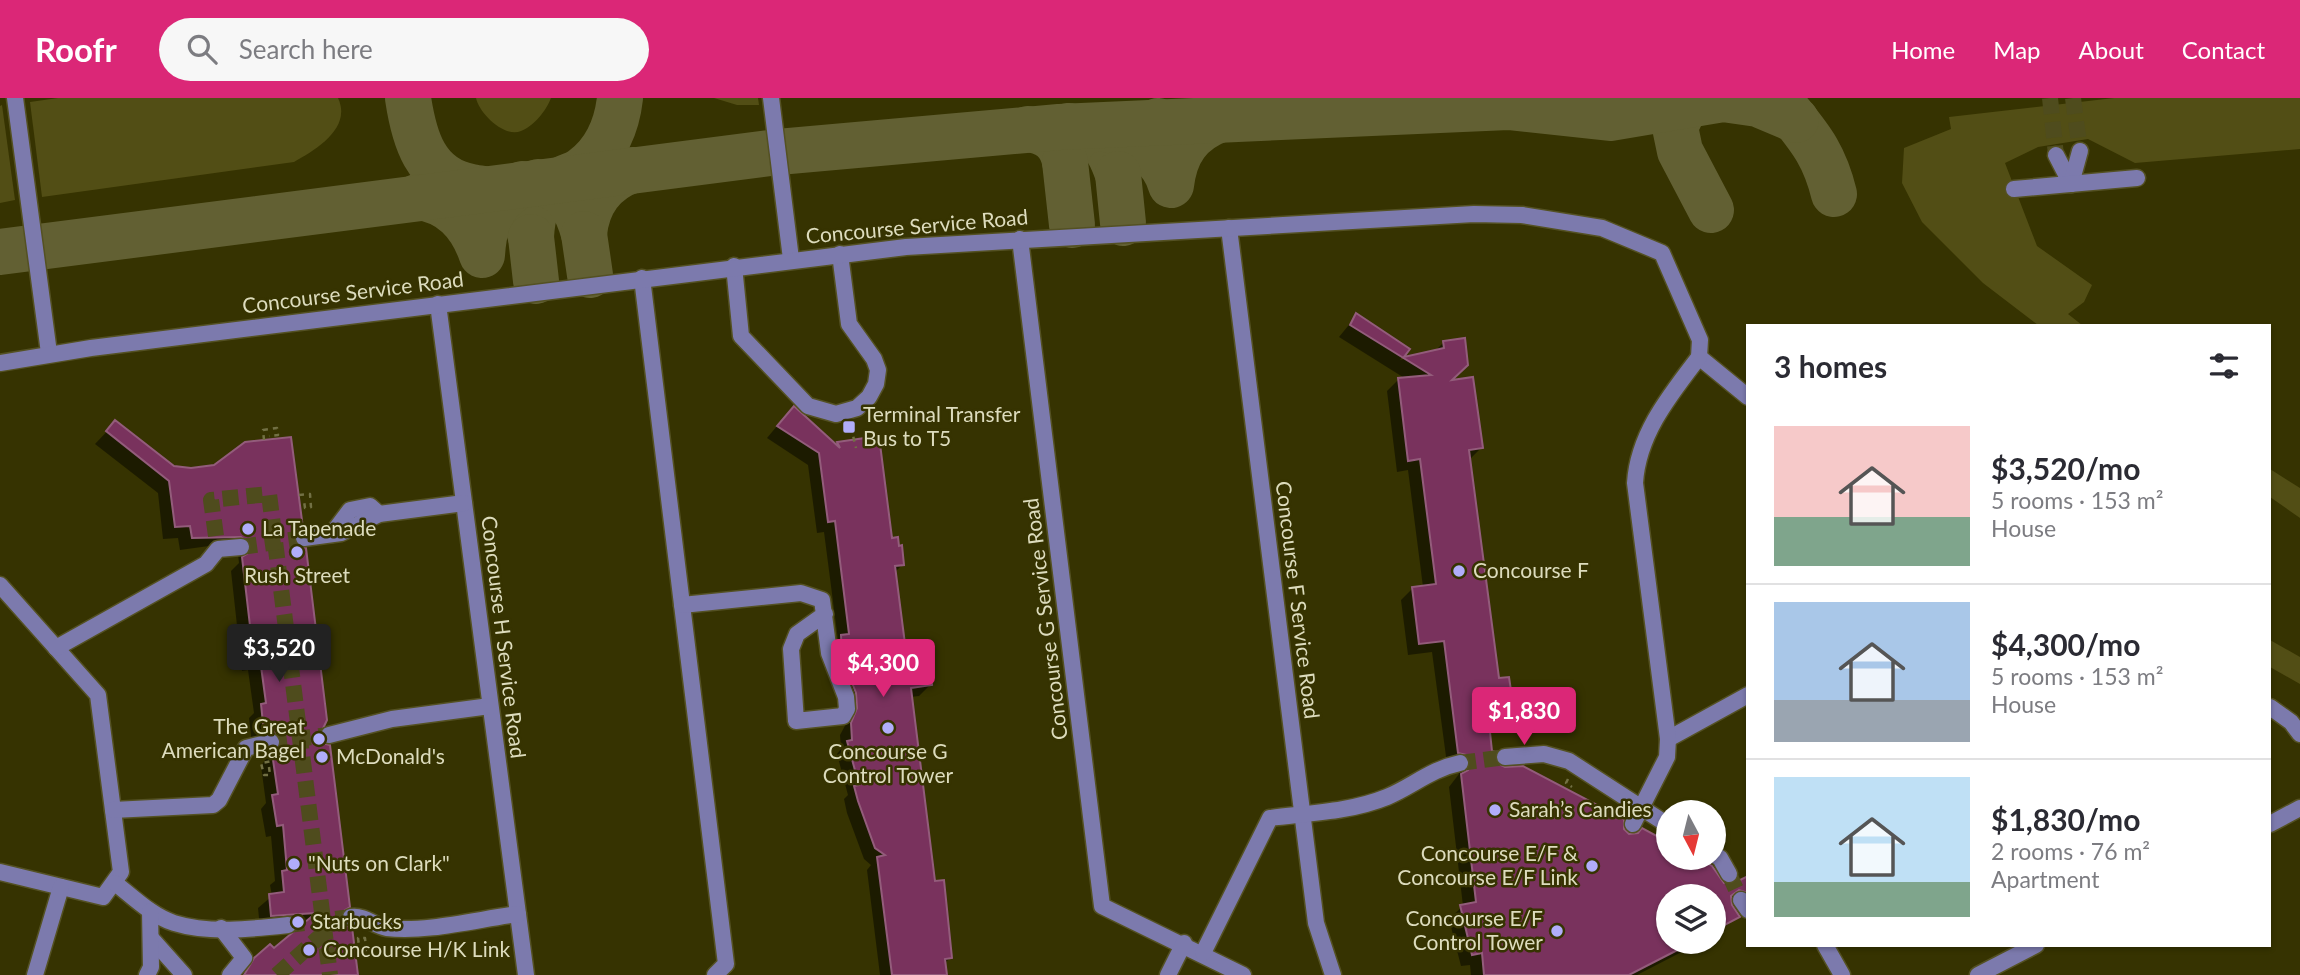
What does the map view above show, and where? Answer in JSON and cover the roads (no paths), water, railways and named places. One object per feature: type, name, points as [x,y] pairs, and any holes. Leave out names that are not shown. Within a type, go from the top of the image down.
[{"type":"lane","points":[[15,98],[49,353]]},
{"type":"lane","points":[[771,98],[791,259]]},
{"type":"lane","points":[[2071,184],[2080,152]]},
{"type":"lane","points":[[2056,155],[2071,184]]},
{"type":"lane","points":[[2014,188],[2137,178]]},
{"type":"lane","name":"Concourse Service Road","points":[[0,363],[49,353],[840,254],[1020,239],[1474,214],[1522,215],[1602,228],[1662,253],[1700,340],[1699,357]]},
{"type":"lane","name":"Concourse F Service Road","points":[[1230,228],[1316,923],[1333,975]]},
{"type":"lane","name":"Concourse G Service Road","points":[[1020,239],[1102,906],[1184,943]]},
{"type":"lane","points":[[734,266],[741,336],[808,406],[824,413],[847,412],[869,397],[876,384],[878,370],[874,359],[849,324],[840,254]]},
{"type":"lane","points":[[642,278],[726,964],[715,975]]},
{"type":"lane","name":"Concourse H Service Road","points":[[438,304],[526,975]]},
{"type":"lane","points":[[1633,824],[1667,757],[1668,739],[1635,483],[1636,461],[1652,424],[1699,357],[1746,395]]},
{"type":"lane","points":[[304,538],[332,534],[379,514],[464,503]]},
{"type":"lane","points":[[56,648],[206,564],[217,542],[241,547]]},
{"type":"lane","points":[[0,585],[98,695],[121,872],[103,897],[0,872]]},
{"type":"lane","points":[[682,605],[801,593],[822,600],[825,614],[828,653],[846,697],[847,709],[843,716],[796,721],[790,649],[797,634],[825,614]]},
{"type":"lane","points":[[1668,739],[1746,696]]},
{"type":"lane","points":[[329,735],[392,719],[490,706]]},
{"type":"lane","points":[[2271,708],[2291,722],[2300,734]]},
{"type":"lane","points":[[113,810],[213,805],[219,800],[246,748],[271,742]]},
{"type":"lane","points":[[1505,757],[1544,754],[1569,761],[1656,817]]},
{"type":"lane","points":[[1203,953],[1270,818],[1367,804],[1408,788],[1438,767],[1460,762]]},
{"type":"lane","points":[[2271,823],[2300,808]]},
{"type":"lane","points":[[1726,869],[1729,874]]},
{"type":"lane","points":[[115,883],[150,911],[172,923],[221,928],[288,925]]},
{"type":"lane","points":[[35,975],[61,887]]},
{"type":"lane","points":[[147,975],[151,967],[150,911]]},
{"type":"lane","points":[[351,917],[360,916],[385,928],[415,928],[518,914]]},
{"type":"lane","points":[[221,928],[244,958],[230,975]]},
{"type":"lane","points":[[151,938],[184,975]]},
{"type":"lane","points":[[1168,975],[1184,943],[1243,975]]},
{"type":"lane","points":[[1826,947],[1842,975]]},
{"type":"lane","points":[[1979,975],[2032,947]]},
{"type":"tunnel","points":[[2050,98],[2056,155]]},
{"type":"tunnel","points":[[2073,98],[2080,151]]},
{"type":"tunnel","points":[[216,536],[211,500],[269,494],[330,975]]},
{"type":"tunnel","points":[[241,547],[304,538]]},
{"type":"tunnel","points":[[271,742],[329,735]]},
{"type":"tunnel","points":[[1460,763],[1505,757]]},
{"type":"tunnel","points":[[1729,874],[1741,900]]},
{"type":"tunnel","points":[[288,925],[351,917]]},
{"type":"tunnel","points":[[277,975],[325,932]]},
{"type":"place","name":"Terminal Transfer Bus to T5","points":[[849,427]]},
{"type":"place","name":"La Tapenade","points":[[248,529]]},
{"type":"place","name":"Rush Street","points":[[297,552]]},
{"type":"place","name":"Concourse F","points":[[1459,571]]},
{"type":"place","name":"Concourse G Control Tower","points":[[888,728]]},
{"type":"place","name":"The Great American Bagel","points":[[319,739]]},
{"type":"place","name":"McDonald's","points":[[322,757]]},
{"type":"place","name":"Sarah’s Candies","points":[[1495,810]]},
{"type":"place","name":"\"Nuts on Clark\"","points":[[294,864]]},
{"type":"place","name":"Concourse E/F & Concourse E/F Link","points":[[1592,866]]},
{"type":"place","name":"Starbucks","points":[[298,922]]},
{"type":"place","name":"Concourse E/F Control Tower","points":[[1557,931]]},
{"type":"place","name":"Concourse H/K Link","points":[[309,950]]}]
